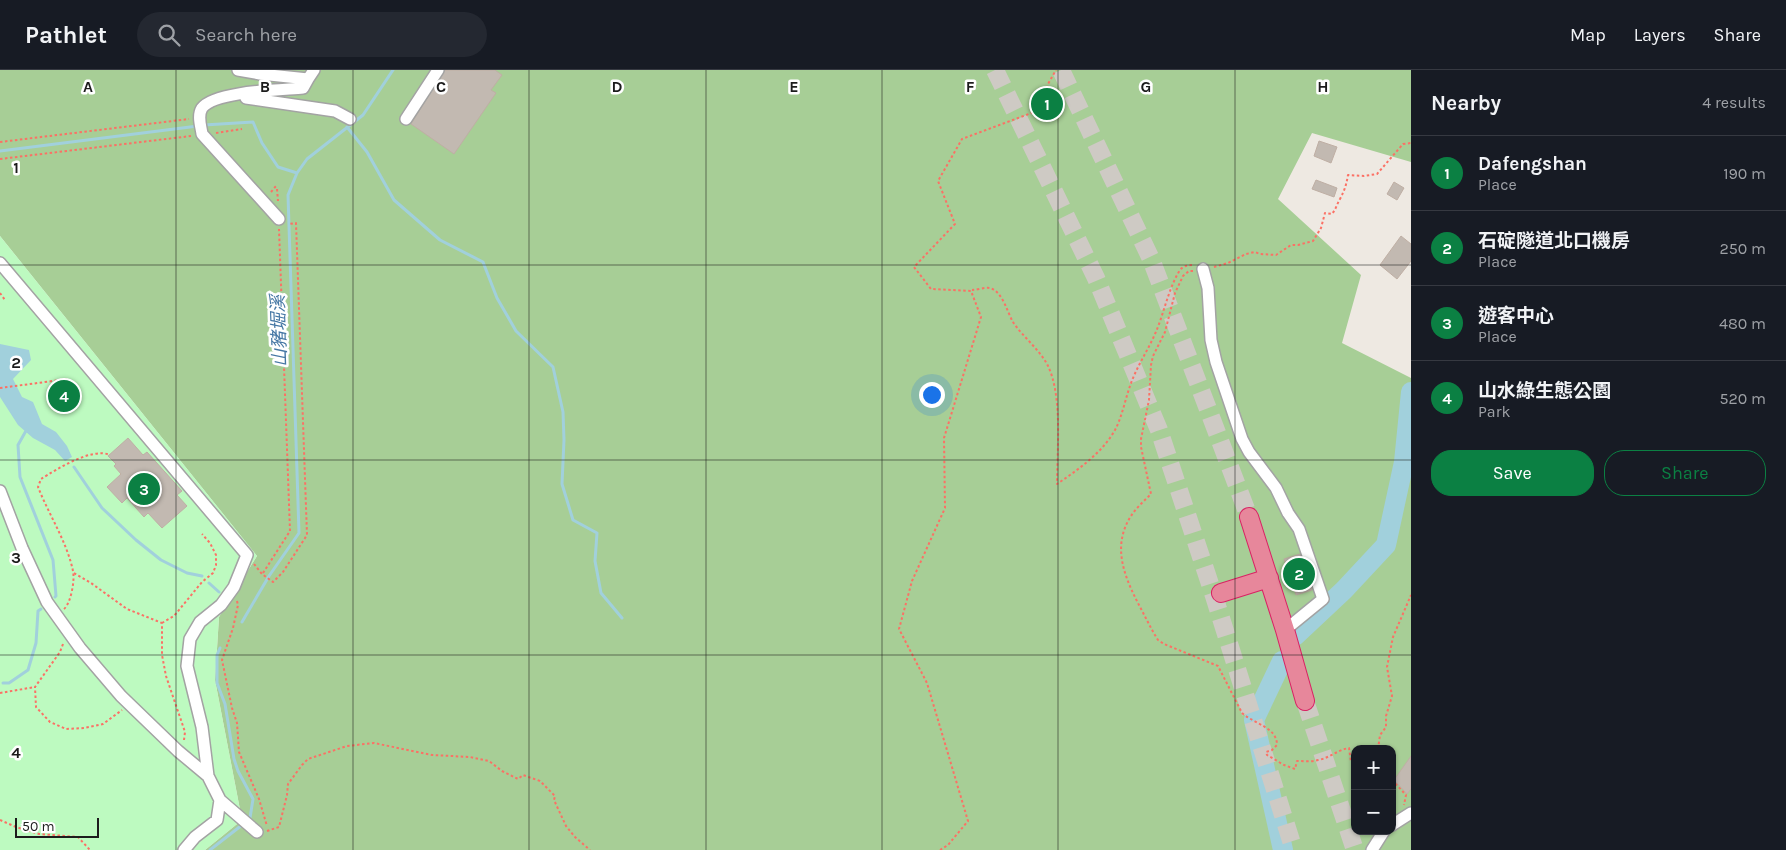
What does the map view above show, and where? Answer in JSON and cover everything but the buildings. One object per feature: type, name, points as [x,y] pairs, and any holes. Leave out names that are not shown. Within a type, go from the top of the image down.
[{"type":"highway","points":[[1249,517],[1285,630],[1305,701]]},
{"type":"highway","points":[[1221,593],[1269,578]]},
{"type":"street","points":[[238,70],[260,74],[311,74],[303,88],[227,95],[214,99],[202,108],[199,118],[202,134],[278,219]]},
{"type":"street","points":[[406,119],[438,70]]},
{"type":"street","points":[[227,95],[335,111],[350,119]]},
{"type":"street","points":[[0,263],[247,555],[234,586],[221,605],[200,622],[190,640],[188,666],[202,728],[208,776],[220,800],[232,812],[263,831]]},
{"type":"street","points":[[1203,269],[1208,288],[1211,340],[1216,362],[1242,439],[1249,452],[1276,488],[1288,513],[1299,529],[1322,599],[1285,630]]},
{"type":"street","points":[[0,491],[22,548],[47,602],[80,648],[130,704],[183,755],[208,776]]},
{"type":"street","points":[[184,850],[195,837],[217,820],[220,800]]},
{"type":"street","points":[[1396,822],[1411,813]]},
{"type":"street","points":[[1372,850],[1381,835]]},
{"type":"path","points":[[1056,70],[1048,84],[1045,108],[962,139],[938,180],[955,224],[914,267],[931,289],[971,291],[990,288],[998,293],[1023,336],[1038,351],[1050,370],[1057,393],[1057,484],[1091,458],[1110,438],[1116,428],[1132,378],[1152,342],[1180,270],[1188,265],[1197,265],[1203,269]]},
{"type":"path","points":[[0,142],[199,118]]},
{"type":"path","points":[[0,158],[242,129]]},
{"type":"path","points":[[1351,762],[1349,748],[1338,750],[1317,761],[1297,761],[1295,769],[1267,755],[1266,752],[1272,750],[1277,745],[1273,732],[1248,718],[1242,712],[1218,666],[1158,640],[1126,582],[1120,552],[1122,539],[1130,517],[1151,494],[1141,439],[1149,400],[1151,365],[1153,356],[1165,332],[1175,293],[1183,276],[1189,271],[1228,263],[1246,254],[1255,252],[1276,255],[1291,245],[1313,241],[1321,228],[1324,213],[1332,214],[1337,208],[1339,200],[1346,190],[1348,175],[1364,176],[1377,174],[1403,144],[1411,143]]},
{"type":"path","points":[[262,574],[290,531],[277,189]]},
{"type":"path","points":[[247,555],[262,574],[273,582],[283,572],[306,535],[296,224]]},
{"type":"path","points":[[940,850],[948,845],[968,820],[928,683],[899,629],[912,581],[945,508],[944,438],[981,317],[971,291]]},
{"type":"path","points":[[0,293],[5,300]]},
{"type":"path","points":[[0,388],[68,378]]},
{"type":"path","points":[[57,615],[68,605],[74,573],[38,488],[42,479],[77,460],[94,453],[105,452],[110,454]]},
{"type":"path","points":[[162,623],[174,616],[202,582],[213,573],[216,566],[216,555],[210,543],[202,534]]},
{"type":"path","points":[[74,573],[127,609],[162,623]]},
{"type":"path","points":[[234,586],[238,605],[233,628],[222,660],[237,723],[239,752],[259,799],[263,831],[279,827],[288,784],[308,759],[348,746],[374,743],[432,755],[470,757],[489,761],[502,771],[518,779],[523,775],[540,781],[555,796],[554,800],[566,826],[590,850]]},
{"type":"path","points":[[1379,745],[1380,736],[1386,727],[1386,716],[1392,696],[1387,667],[1393,637],[1411,595]]},
{"type":"path","points":[[162,623],[162,655],[166,676],[185,732],[183,755]]},
{"type":"path","points":[[68,630],[60,652],[34,687],[36,707],[50,722],[66,729],[103,724],[130,704]]},
{"type":"path","points":[[0,693],[34,687]]},
{"type":"path","points":[[1396,784],[1406,795],[1404,806],[1402,806],[1396,821]]},
{"type":"path","points":[[0,820],[39,834],[78,837],[90,850]]},
{"type":"green space","points":[[0,70],[1411,70],[1411,162],[1312,133],[1278,199],[1361,275],[1342,343],[1411,378],[1411,850],[205,850],[242,820],[215,680],[219,617],[257,556],[0,236]]},
{"type":"green space","points":[[0,236],[257,556],[219,617],[215,680],[242,820],[205,850],[0,850]]},
{"type":"water","points":[[0,344],[29,350],[31,360],[13,379],[22,397],[33,402],[42,424],[56,432],[67,446],[72,457],[65,461],[55,450],[33,438],[18,425],[0,397]]},
{"type":"waterway","name":"山豬堀溪","points":[[242,622],[269,576],[299,533],[288,195],[297,173],[307,159],[363,115],[393,70]]},
{"type":"waterway","points":[[204,125],[253,122],[262,143],[278,167],[297,173]]},
{"type":"waterway","points":[[0,151],[198,126]]},
{"type":"waterway","points":[[347,127],[367,152],[394,200],[440,240],[483,262],[497,298],[516,331],[553,367],[563,412],[562,484],[573,520],[597,533],[595,561],[601,593],[622,618]]},
{"type":"waterway","points":[[1295,636],[1344,590],[1386,545],[1404,462],[1411,392]]},
{"type":"waterway","name":"山豬堀溪","points":[[27,429],[18,445],[20,477],[53,560],[55,597]]},
{"type":"waterway","name":"山豬堀溪","points":[[74,467],[102,508],[136,540],[161,560],[187,573],[202,576]]},
{"type":"waterway","name":"山豬堀溪","points":[[209,583],[219,592]]},
{"type":"waterway","name":"山豬堀溪","points":[[3,683],[9,683],[28,670],[36,643],[38,611],[41,609]]},
{"type":"waterway","points":[[220,648],[217,655],[217,683],[225,704],[234,759],[238,771],[253,799],[250,818]]},
{"type":"waterway","points":[[1282,661],[1254,720],[1283,850]]},
{"type":"waterway","points":[[210,850],[242,825]]},
{"type":"tunnel","points":[[995,70],[1096,278],[1159,430],[1214,596],[1294,850]]},
{"type":"tunnel","points":[[1061,70],[1151,259],[1249,517]]},
{"type":"tunnel","points":[[1305,701],[1355,850]]},
{"type":"place","name":"Dafengshan","points":[[1047,104]]},
{"type":"place","name":"山水綠生態公園","points":[[64,396]]},
{"type":"place","name":"遊客中心","points":[[144,489]]},
{"type":"place","name":"石碇隧道北口機房","points":[[1299,574]]}]
